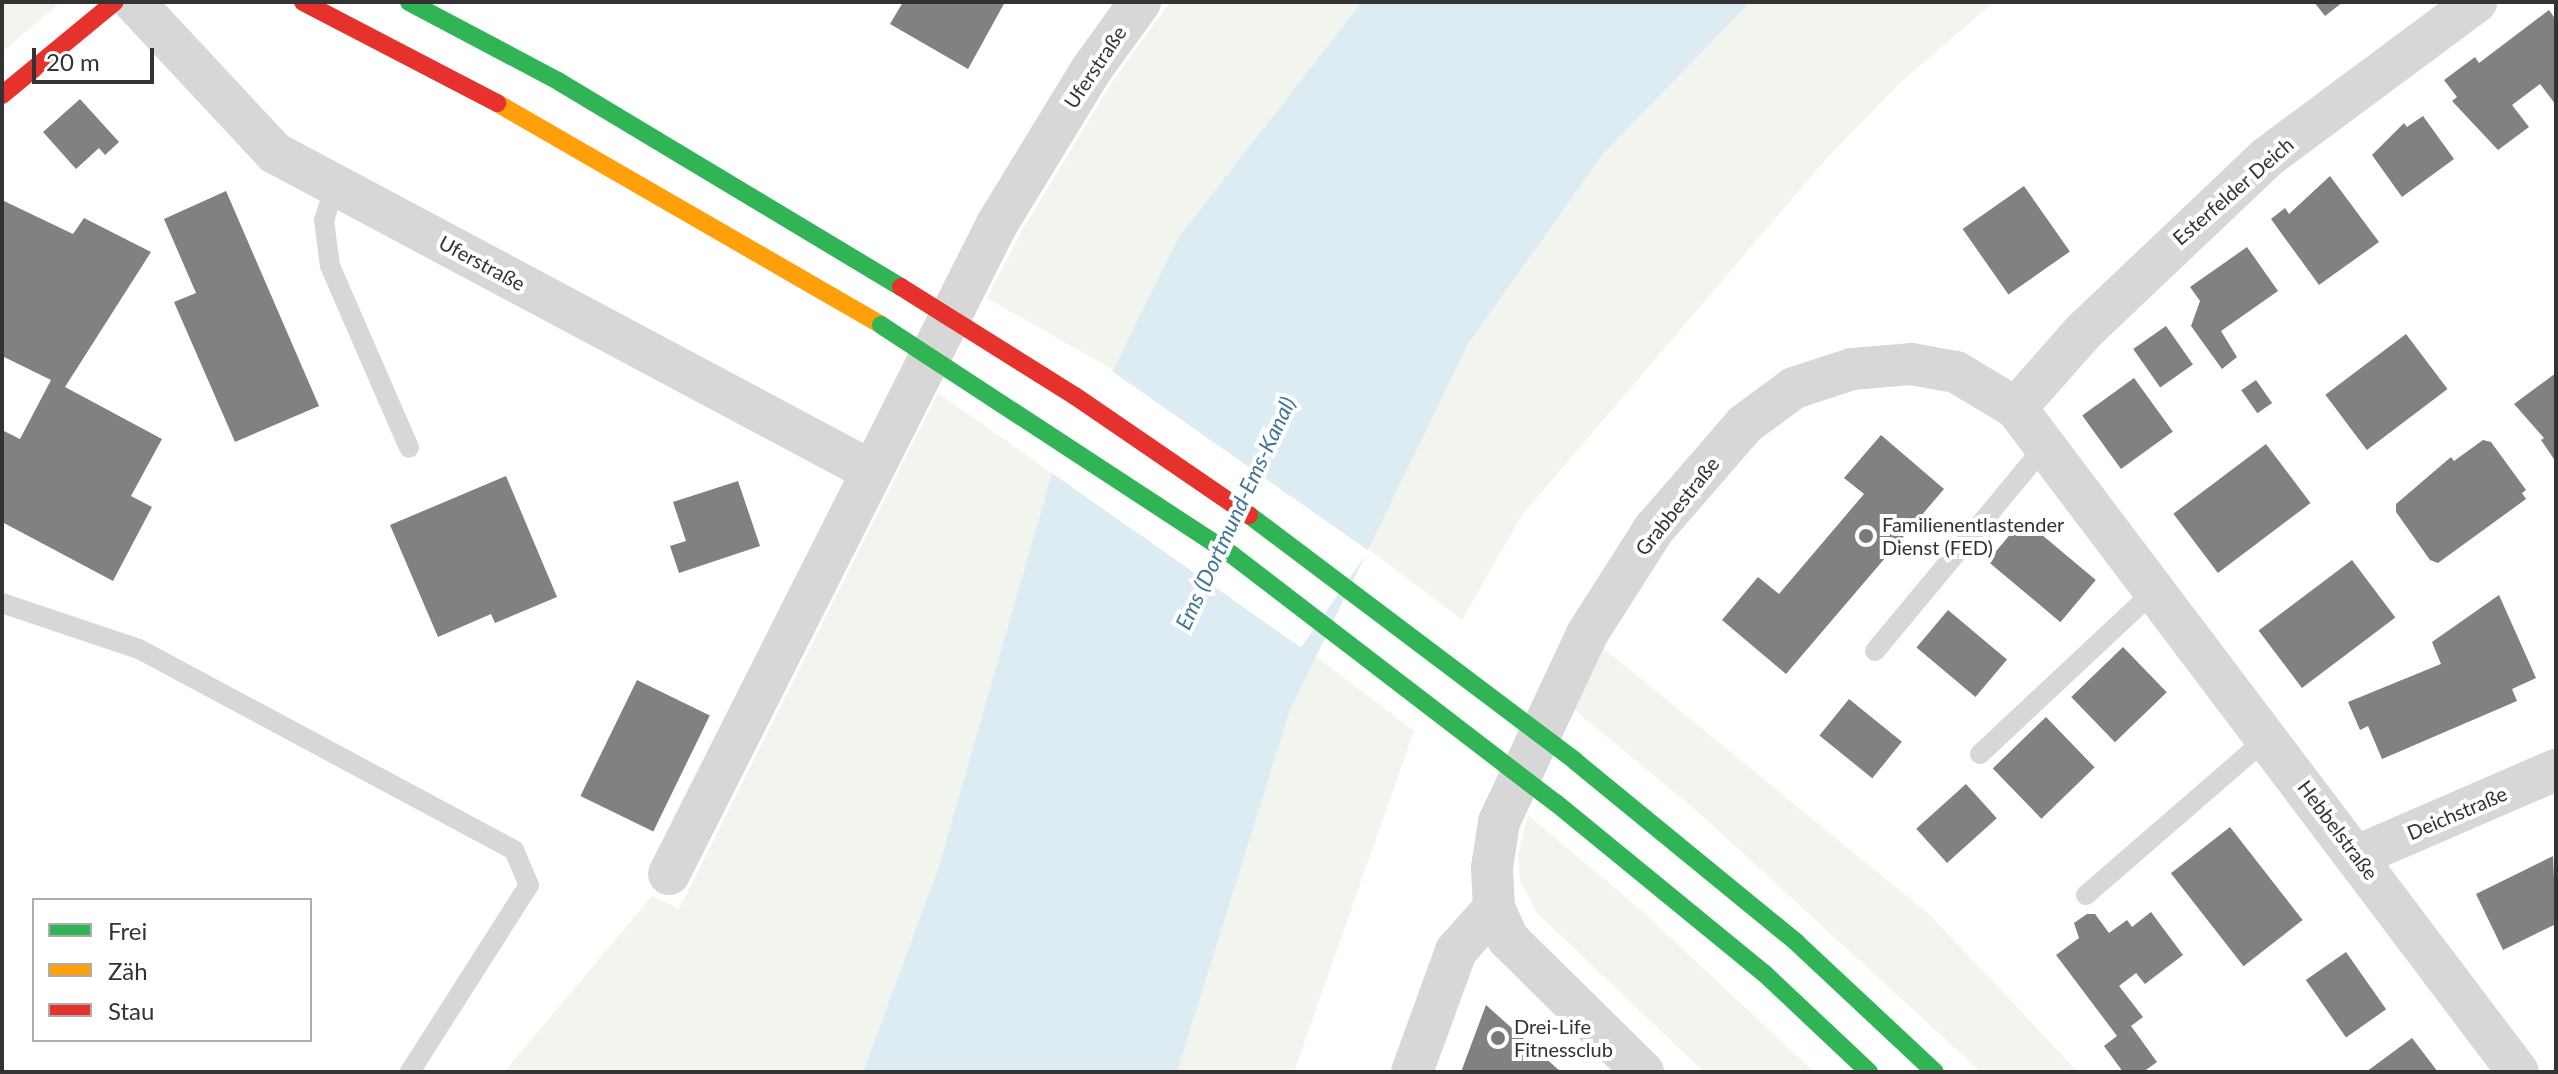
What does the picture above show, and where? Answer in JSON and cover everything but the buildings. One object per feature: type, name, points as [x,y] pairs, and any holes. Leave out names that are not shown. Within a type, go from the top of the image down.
[{"type":"main road","points":[[2,95],[115,2]]},
{"type":"main road","points":[[303,2],[533,122],[881,325],[1231,554],[1556,803],[1765,974],[1869,1072]]},
{"type":"main road","points":[[409,2],[558,81],[901,287],[1075,396],[1257,520],[1575,761],[1797,943],[1935,1072]]},
{"type":"street","name":"Uferstraße","points":[[134,2],[275,153],[871,471]]},
{"type":"street","name":"Uferstraße","points":[[669,874],[871,471],[1021,181],[1140,2]]},
{"type":"street","name":"Esterfelder Deich","points":[[2016,408],[2093,321],[2266,158],[2476,2]]},
{"type":"street","name":"Grabbestraße","points":[[1643,1072],[1508,939],[1494,908],[1492,868],[1499,822],[1587,634],[1654,529],[1745,424],[1794,388],[1852,369],[1911,364],[1956,372],[2016,408]]},
{"type":"street","name":"Hebbelstraße","points":[[2016,408],[2518,1072]]},
{"type":"street","name":"Deichstraße","points":[[2357,856],[2556,770]]},
{"type":"street","points":[[1412,1072],[1456,951],[1494,908]]},
{"type":"lane","points":[[335,185],[324,220],[330,266],[409,448]]},
{"type":"lane","points":[[1875,651],[2045,446]]},
{"type":"lane","points":[[1980,754],[2155,590]]},
{"type":"lane","points":[[2,603],[139,649],[514,850],[529,885],[410,1072]]},
{"type":"lane","points":[[2086,895],[2267,738]]},
{"type":"shaded area","points":[[2,2],[61,2],[2,52]]},
{"type":"shaded area","points":[[1170,2],[1362,2],[1178,238],[1113,370],[987,298],[1021,232],[1114,79]]},
{"type":"shaded area","points":[[1750,2],[1994,2],[1902,81],[1827,158],[1522,515],[1462,620],[1366,547],[1468,344],[1603,154]]},
{"type":"shaded area","points":[[938,393],[1052,473],[939,866],[863,1072],[504,1072],[652,896],[679,909]]},
{"type":"shaded area","points":[[1602,647],[1931,916],[2078,1072],[1981,1072],[1697,811],[1571,707]]},
{"type":"shaded area","points":[[1314,655],[1414,731],[1294,1072],[1177,1072],[1290,710]]},
{"type":"shaded area","points":[[1528,815],[1642,911],[1814,1072],[1704,1072],[1537,913],[1520,881],[1518,855]]},
{"type":"water","name":"Ems (Dortmund-Ems-Kanal)","points":[[1362,2],[1750,2],[1603,154],[1468,344],[1290,710],[1177,1072],[863,1072],[939,866],[1052,473],[1113,370],[1178,238]]},
{"type":"pier","points":[[1109,369],[1369,551],[1301,647],[1041,466]]},
{"type":"traffic: fast","points":[[409,2],[558,81],[901,287]]},
{"type":"traffic: fast","points":[[881,325],[1231,554],[1556,803]]},
{"type":"traffic: fast","points":[[1249,515],[1575,761]]},
{"type":"traffic: fast","points":[[1575,761],[1797,943],[1935,1072]]},
{"type":"traffic: fast","points":[[1556,803],[1765,974],[1869,1072]]},
{"type":"traffic: slow","points":[[497,103],[881,325]]},
{"type":"traffic: jam","points":[[2,95],[115,2]]},
{"type":"traffic: jam","points":[[303,2],[497,103]]},
{"type":"traffic: jam","points":[[901,287],[1075,396],[1249,515]]},
{"type":"place","name":"Familienentlastender Dienst (FED)","points":[[1866,536]]},
{"type":"place","name":"Drei-Life Fitnessclub","points":[[1498,1038]]}]
